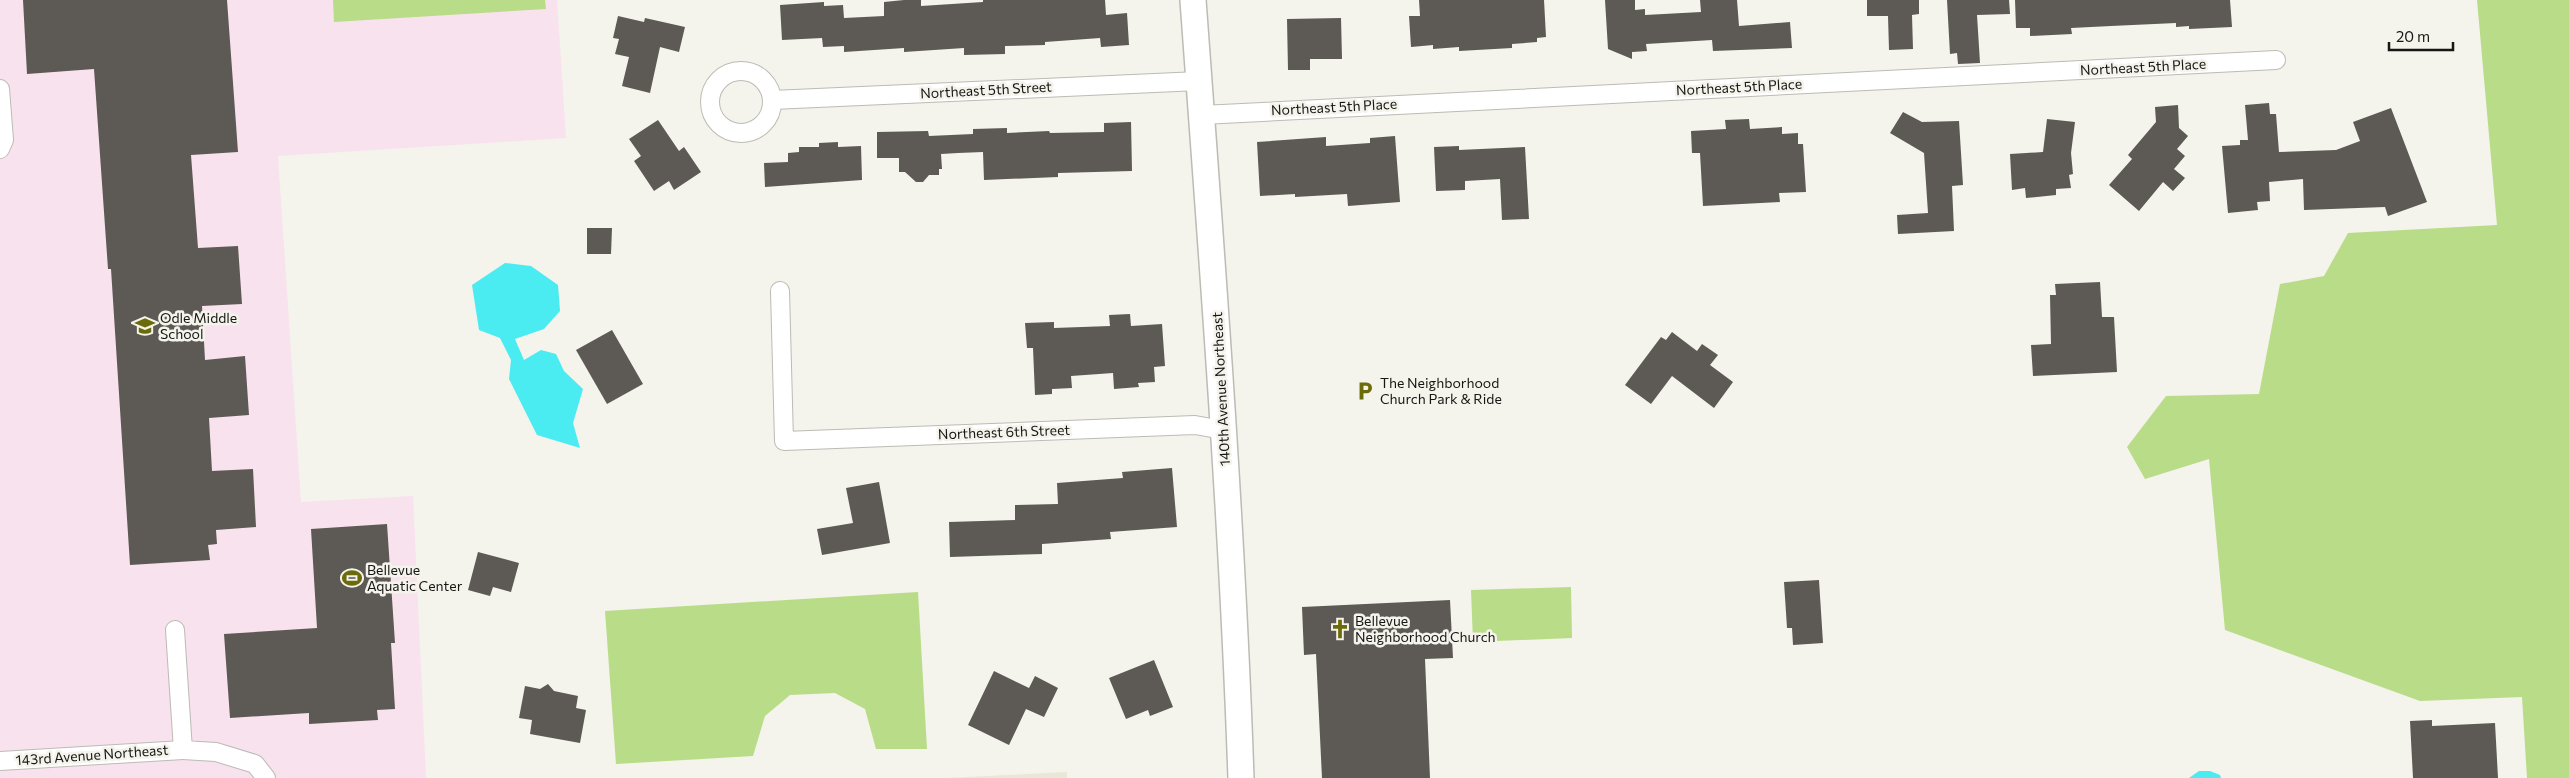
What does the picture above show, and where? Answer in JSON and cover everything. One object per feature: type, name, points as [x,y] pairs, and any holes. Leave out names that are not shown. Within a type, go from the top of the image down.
[{"type":"street","name":"140th Avenue Northeast","points":[[1193,0],[1223,430],[1233,593],[1241,778]]},
{"type":"street","name":"Northeast 5th Place","points":[[1202,115],[2276,60]]},
{"type":"street","name":"Northeast 5th Street","points":[[772,100],[1199,80]]},
{"type":"street","points":[[0,89],[4,140],[0,149]]},
{"type":"street","name":"Northeast 6th Street","points":[[780,292],[784,441],[1195,425],[1223,430]]},
{"type":"street","name":"143rd Avenue Northeast","points":[[175,630],[183,750]]},
{"type":"street","name":"143rd Avenue Northeast","points":[[0,761],[183,750],[216,752],[255,764],[266,778]]},
{"type":"shaded area","name":"Odle Middle School","points":[[0,0],[557,0],[566,138],[278,156],[301,502],[413,496],[426,778],[0,778]]},
{"type":"shaded area","points":[[1067,772],[1067,778],[946,778]]},
{"type":"green space","points":[[333,0],[545,0],[546,9],[334,22]]},
{"type":"green space","points":[[2477,0],[2569,0],[2569,778],[2527,778],[2522,697],[2420,701],[2225,630],[2209,459],[2145,479],[2127,447],[2166,396],[2259,394],[2280,284],[2324,276],[2348,233],[2497,225]]},
{"type":"green space","points":[[1571,587],[1572,638],[1473,642],[1471,590]]},
{"type":"green space","points":[[918,592],[927,749],[876,749],[865,709],[835,693],[790,695],[765,716],[753,756],[616,764],[605,611]]},
{"type":"water","points":[[505,263],[531,266],[558,285],[560,311],[544,329],[515,339],[524,360],[541,350],[556,354],[564,371],[583,389],[573,423],[580,448],[537,435],[509,379],[511,360],[500,338],[479,330],[472,285]]},
{"type":"water","points":[[2199,771],[2210,771],[2220,775],[2221,778],[2189,778]]},
{"type":"building","name":"Odle Middle School","points":[[23,0],[227,0],[238,152],[191,155],[198,248],[238,246],[242,304],[202,306],[205,360],[245,356],[249,415],[209,418],[212,471],[253,469],[256,527],[216,530],[217,544],[208,545],[210,560],[130,565],[111,269],[108,269],[94,69],[27,74]]},
{"type":"building","points":[[921,0],[921,6],[983,2],[983,0],[1105,0],[1106,15],[1127,13],[1129,45],[1101,47],[1100,38],[1045,42],[1045,45],[1005,46],[1005,54],[964,55],[964,48],[904,52],[904,48],[844,52],[844,46],[823,47],[822,38],[782,40],[780,5],[824,2],[824,6],[843,5],[844,18],[884,16],[884,2]]},
{"type":"building","points":[[1419,0],[1544,0],[1546,37],[1537,38],[1537,42],[1512,44],[1512,48],[1459,51],[1459,47],[1433,49],[1433,45],[1411,47],[1409,16],[1420,16]]},
{"type":"building","points":[[1605,0],[1635,0],[1635,10],[1645,9],[1645,15],[1701,12],[1700,0],[1737,0],[1739,26],[1790,22],[1792,48],[1713,51],[1712,40],[1646,44],[1647,51],[1632,52],[1632,59],[1608,49]]},
{"type":"building","points":[[1867,0],[1919,0],[1919,14],[1912,15],[1913,49],[1889,50],[1888,16],[1867,16]]},
{"type":"building","points":[[1947,0],[2009,0],[2010,14],[1977,15],[1980,63],[1958,64],[1957,53],[1950,54]]},
{"type":"building","points":[[2015,0],[2230,0],[2232,27],[2189,29],[2189,26],[2176,27],[2176,23],[2071,28],[2072,34],[2030,36],[2030,28],[2016,28]]},
{"type":"building","points":[[618,16],[644,22],[645,18],[685,27],[679,52],[660,47],[650,93],[622,86],[629,57],[615,54],[619,39],[613,38]]},
{"type":"building","points":[[1341,18],[1342,59],[1310,59],[1310,70],[1288,70],[1287,19]]},
{"type":"building","points":[[2269,103],[2270,114],[2276,114],[2279,152],[2336,150],[2360,141],[2353,122],[2391,108],[2427,202],[2388,216],[2385,207],[2304,210],[2303,179],[2269,182],[2270,201],[2257,202],[2258,210],[2228,213],[2222,146],[2240,145],[2240,140],[2248,140],[2245,105]]},
{"type":"building","points":[[2178,105],[2179,128],[2188,136],[2177,149],[2185,156],[2174,169],[2185,178],[2173,191],[2163,182],[2139,211],[2109,185],[2132,159],[2128,155],[2156,122],[2155,107]]},
{"type":"building","points":[[1903,112],[1922,122],[1959,121],[1963,185],[1952,186],[1954,231],[1898,234],[1897,215],[1928,213],[1924,153],[1890,133]]},
{"type":"building","points":[[1749,119],[1750,129],[1782,127],[1782,134],[1798,133],[1798,144],[1803,144],[1806,192],[1779,193],[1780,202],[1703,206],[1700,153],[1692,153],[1691,131],[1726,129],[1725,120]]},
{"type":"building","points":[[2047,119],[2075,122],[2071,153],[2073,174],[2069,175],[2071,188],[2056,189],[2056,195],[2026,198],[2025,188],[2012,190],[2010,154],[2043,152]]},
{"type":"building","points":[[658,120],[679,151],[684,147],[701,172],[674,190],[669,181],[654,191],[634,161],[641,156],[629,139]]},
{"type":"building","points":[[1131,122],[1132,171],[1058,173],[1058,177],[984,180],[983,152],[958,153],[941,154],[942,169],[939,169],[939,175],[929,175],[923,182],[916,182],[905,172],[899,172],[899,158],[877,158],[877,132],[928,131],[929,136],[973,134],[973,129],[1007,128],[1007,133],[1049,131],[1050,133],[1104,132],[1104,123]]},
{"type":"building","points":[[1395,136],[1400,202],[1348,206],[1347,194],[1295,197],[1295,194],[1260,196],[1257,142],[1326,137],[1326,146],[1370,143],[1370,138]]},
{"type":"building","points":[[838,142],[838,147],[861,146],[862,180],[765,187],[764,163],[788,162],[788,153],[799,152],[799,147],[819,147],[819,143]]},
{"type":"building","points":[[1459,146],[1459,150],[1525,147],[1529,219],[1502,220],[1500,179],[1465,181],[1465,190],[1436,191],[1434,147]]},
{"type":"building","points":[[587,228],[612,228],[611,254],[587,254]]},
{"type":"building","points":[[2100,282],[2102,317],[2114,317],[2117,372],[2033,376],[2031,345],[2051,344],[2050,295],[2056,295],[2055,284]]},
{"type":"building","points":[[1130,314],[1131,326],[1162,324],[1165,366],[1154,367],[1155,382],[1138,383],[1139,387],[1114,389],[1113,373],[1071,376],[1072,388],[1052,389],[1052,394],[1035,395],[1033,348],[1027,348],[1025,323],[1054,322],[1054,328],[1110,326],[1109,315]]},
{"type":"building","points":[[612,330],[643,384],[607,404],[576,350]]},
{"type":"building","points":[[1672,332],[1697,351],[1702,344],[1718,355],[1710,365],[1733,382],[1714,408],[1672,376],[1651,404],[1625,385],[1661,337],[1666,340]]},
{"type":"building","points":[[1172,468],[1177,527],[1110,532],[1111,539],[1042,544],[1042,554],[950,557],[949,522],[1015,520],[1015,505],[1058,504],[1057,483],[1123,478],[1122,472]]},
{"type":"building","points":[[879,482],[890,543],[822,555],[817,529],[853,523],[846,488]]},
{"type":"building","name":"Bellevue Aquatic Center","points":[[387,524],[395,643],[391,643],[395,709],[377,710],[378,720],[309,724],[309,713],[230,718],[224,634],[317,628],[311,529]]},
{"type":"building","points":[[478,552],[519,563],[511,592],[493,587],[490,596],[468,590]]},
{"type":"building","points":[[1819,580],[1823,643],[1793,645],[1792,628],[1787,628],[1784,582]]},
{"type":"building","points":[[1450,600],[1453,658],[1425,659],[1430,778],[1322,778],[1316,654],[1304,655],[1302,607]]},
{"type":"building","points":[[1154,660],[1173,707],[1150,716],[1148,710],[1126,719],[1109,678]]},
{"type":"building","points":[[994,671],[1029,688],[1035,676],[1058,688],[1044,717],[1026,709],[1009,745],[968,725]]},
{"type":"building","points":[[548,684],[554,691],[578,696],[576,708],[586,710],[580,743],[530,734],[532,720],[519,718],[525,686],[540,689]]},
{"type":"building","points":[[2432,720],[2432,726],[2495,723],[2498,778],[2413,778],[2410,721]]},
{"type":"place","name":"Odle Middle School","points":[[145,326]]},
{"type":"place","name":"The Neighborhood Church Park & Ride","points":[[1365,391]]},
{"type":"place","name":"Bellevue Aquatic Center","points":[[352,578]]},
{"type":"place","name":"Bellevue Neighborhood Church","points":[[1340,629]]}]
